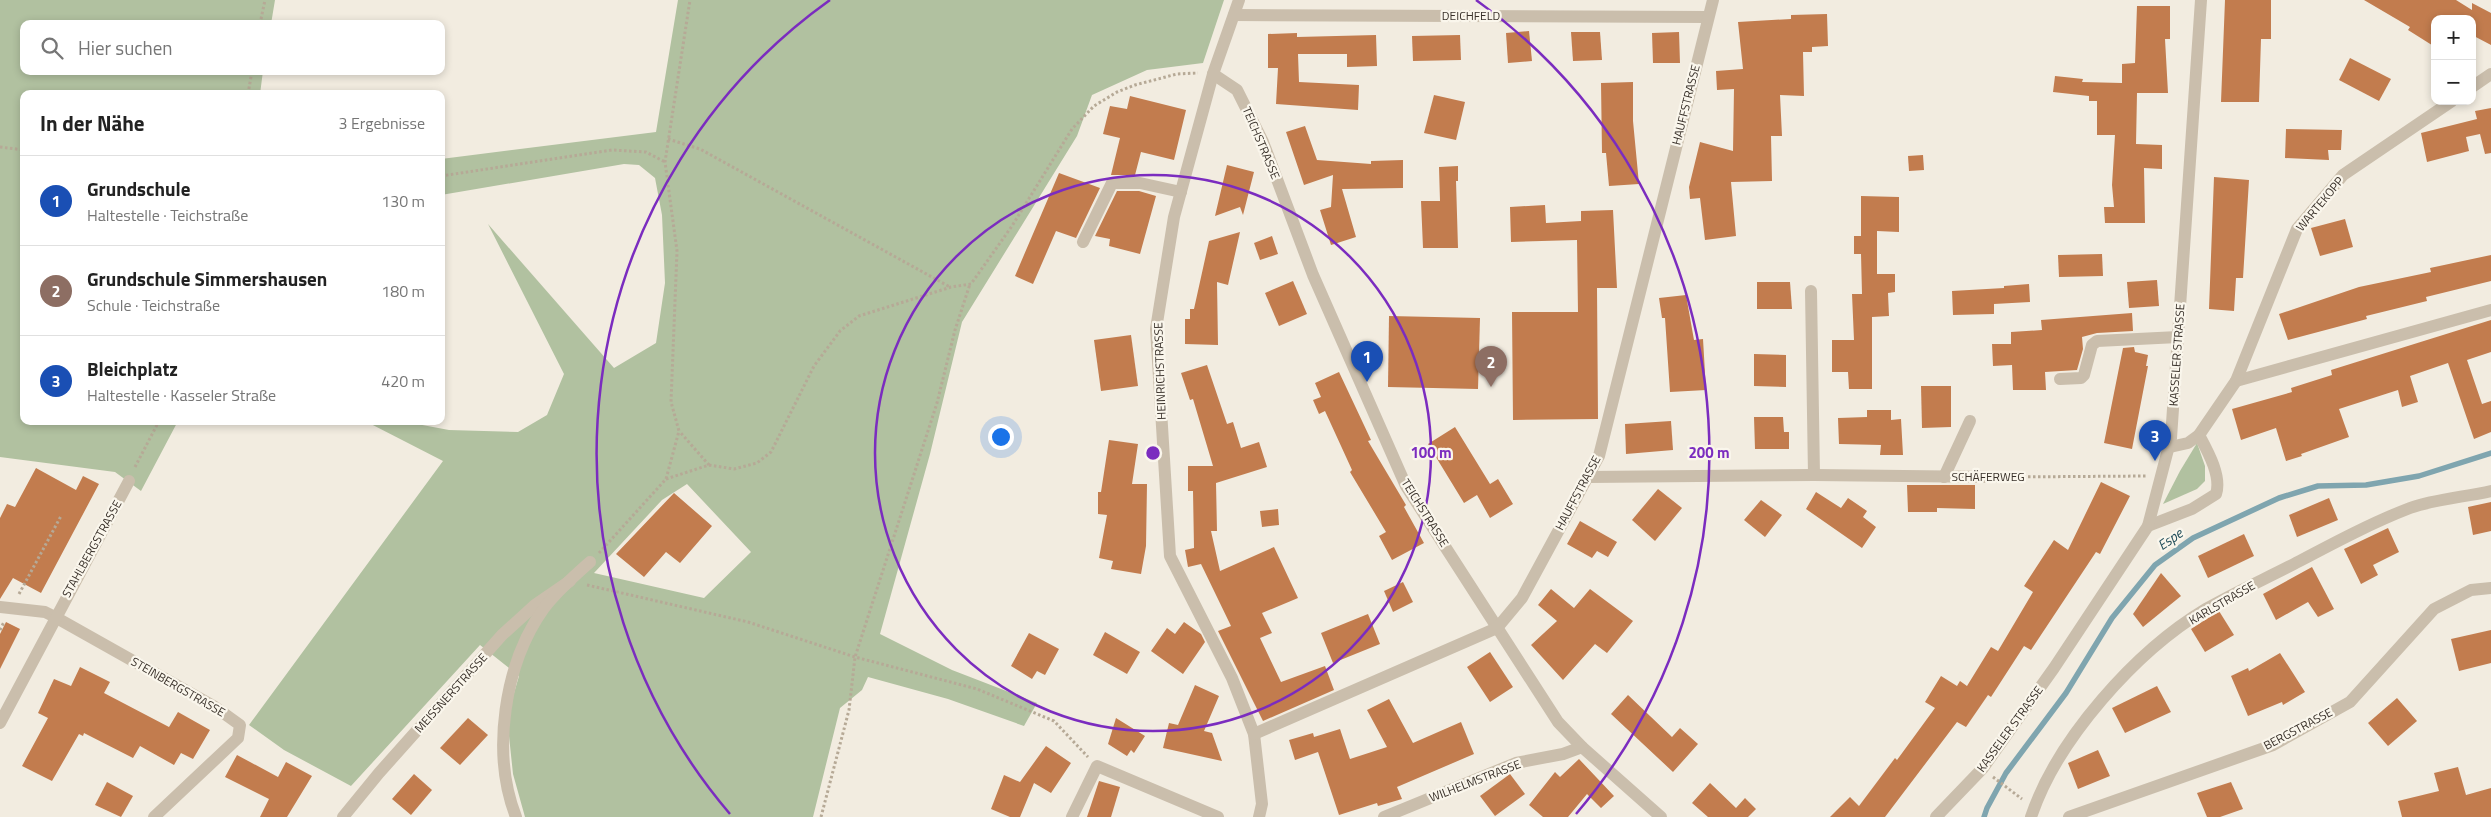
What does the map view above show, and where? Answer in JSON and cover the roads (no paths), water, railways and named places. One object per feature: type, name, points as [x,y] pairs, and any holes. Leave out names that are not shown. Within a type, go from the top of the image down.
[{"type":"street","name":"HEINRICHSTRASSE","points":[[1239,0],[1213,74],[1174,218],[1156,329],[1170,556],[1232,678],[1254,734],[1262,804],[1259,817]]},
{"type":"street","name":"HAUFFSTRASSE","points":[[1254,734],[1497,628],[1522,598],[1577,494],[1589,478],[1599,456],[1712,0]]},
{"type":"street","name":"KASSELER STRASSE","points":[[1940,816],[1983,768],[2054,668],[2148,526],[2170,447],[2201,0]]},
{"type":"street","name":"DEICHFELD","points":[[1234,15],[1708,18]]},
{"type":"street","name":"TEICHSTRASSE","points":[[1213,74],[1237,90],[1263,142],[1313,275],[1406,486],[1558,722],[1582,747]]},
{"type":"street","points":[[2476,84],[2491,74]]},
{"type":"street","name":"WARTEKOPP","points":[[2198,435],[2236,381],[2297,229],[2343,175],[2446,105]]},
{"type":"street","points":[[1083,242],[1112,183],[1140,183],[1181,192]]},
{"type":"street","points":[[1811,291],[1814,475]]},
{"type":"street","points":[[2236,381],[2491,310]]},
{"type":"street","points":[[2060,379],[2080,378],[2084,375],[2092,345],[2097,341],[2178,337]]},
{"type":"street","points":[[1944,477],[1970,422]]},
{"type":"street","points":[[2148,526],[2192,509],[2216,494],[2218,486],[2215,474],[2198,435],[2188,443],[2170,447]]},
{"type":"street","name":"SCHÄFERWEG","points":[[1589,478],[1814,475],[1994,478]]},
{"type":"street","name":"STAHLBERGSTRASSE","points":[[0,723],[129,481]]},
{"type":"street","name":"KARLSTRASSE","points":[[2031,817],[2050,775],[2075,732],[2158,643],[2206,610],[2314,554],[2410,508],[2491,491]]},
{"type":"street","points":[[516,817],[508,797],[504,748],[505,709],[515,671],[530,634],[544,608],[590,562]]},
{"type":"street","name":"MEISSNERSTRASSE","points":[[343,817],[379,773],[502,636],[535,605],[570,581]]},
{"type":"street","name":"BERGSTRASSE","points":[[2069,817],[2273,745],[2350,702],[2434,608],[2471,590],[2491,588]]},
{"type":"street","points":[[6,607],[45,612],[55,617]]},
{"type":"street","name":"STEINBERGSTRASSE","points":[[55,617],[215,707],[240,725],[238,738],[154,817]]},
{"type":"street","points":[[1582,747],[1661,817]]},
{"type":"street","name":"WILHELMSTRASSE","points":[[1384,817],[1516,763],[1563,754],[1582,747]]},
{"type":"street","points":[[1072,817],[1097,766],[1218,817]]},
{"type":"waterway","name":"Espe","points":[[1984,817],[2006,773],[2066,693],[2112,618],[2155,565],[2193,538],[2279,498],[2318,486],[2366,485],[2419,476],[2491,453]]},
{"type":"place","name":"Grundschule","points":[[1367,382]]},
{"type":"place","name":"Grundschule Simmershausen","points":[[1491,387]]},
{"type":"place","name":"Bleichplatz","points":[[2155,461]]}]
